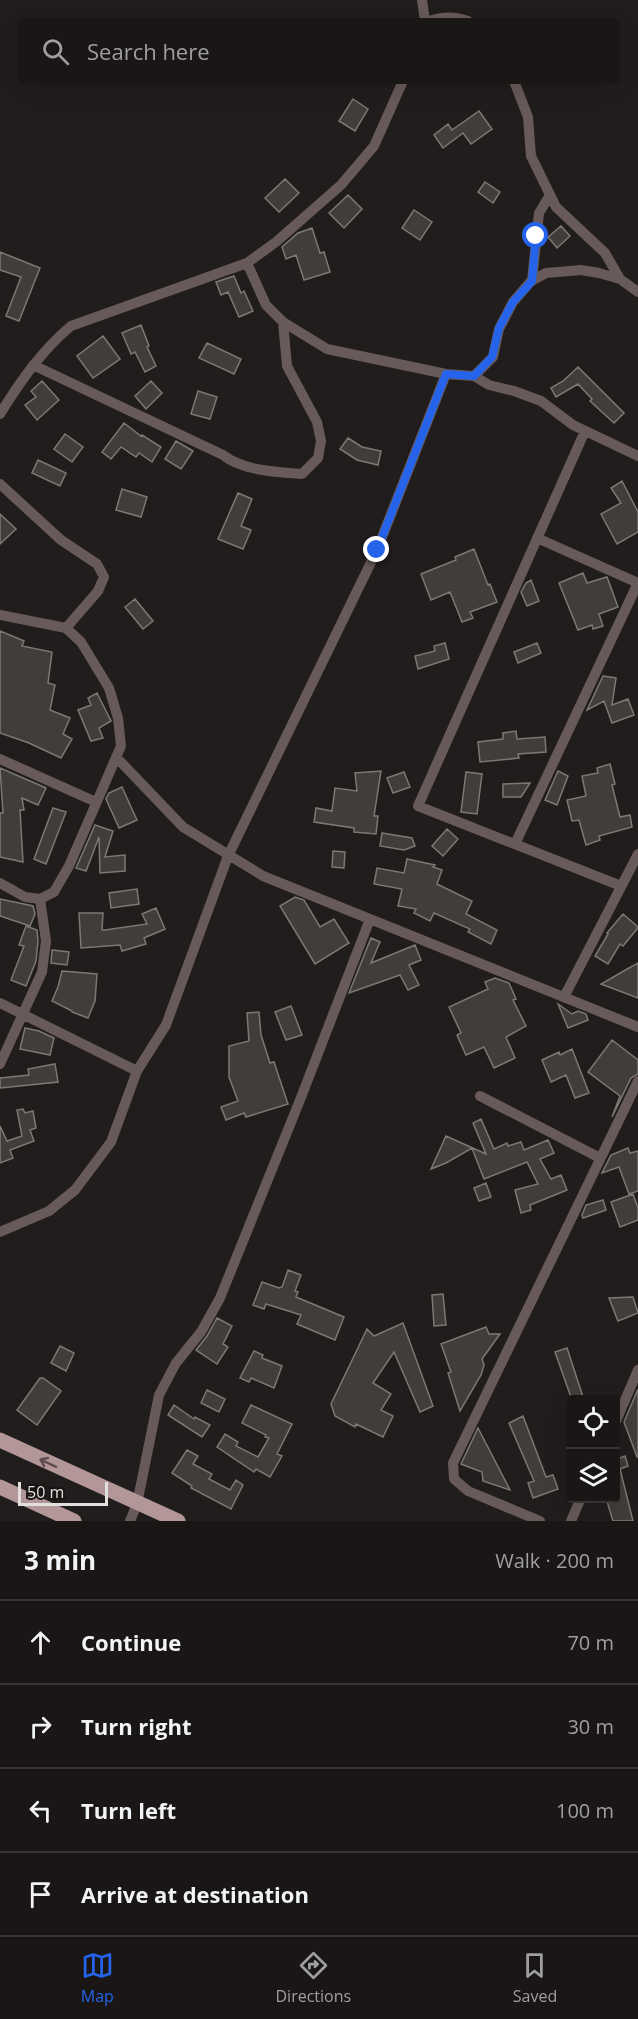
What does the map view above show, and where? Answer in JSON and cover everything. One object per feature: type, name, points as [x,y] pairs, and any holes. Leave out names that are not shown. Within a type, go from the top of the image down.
[{"type":"main road","points":[[0,1440],[178,1521]]},
{"type":"main road","points":[[0,1487],[74,1521]]},
{"type":"street","points":[[422,0],[426,18]]},
{"type":"street","points":[[438,18],[460,18]]},
{"type":"street","points":[[0,414],[33,365],[50,344],[70,326],[247,263],[276,242],[347,177],[374,146],[402,84]]},
{"type":"street","points":[[515,84],[528,117],[531,156],[556,207],[605,252],[620,279]]},
{"type":"street","points":[[532,281],[539,213],[550,195]]},
{"type":"street","points":[[247,263],[266,305],[283,322],[327,350],[446,374],[474,376],[489,386],[541,400],[573,425],[638,456]]},
{"type":"street","points":[[474,376],[492,357],[499,328],[513,302],[532,281],[546,273],[566,270],[599,273],[620,279],[638,292]]},
{"type":"street","points":[[33,365],[223,455],[234,463],[282,473],[302,474],[318,458],[321,441],[317,422],[287,366],[283,322]]},
{"type":"street","points":[[0,1232],[49,1211],[75,1190],[111,1142],[137,1071],[166,1025],[228,856],[377,550],[446,374]]},
{"type":"street","points":[[585,431],[418,806],[621,886]]},
{"type":"street","points":[[0,484],[61,540],[97,564],[104,577],[98,591],[66,628]]},
{"type":"street","points":[[515,844],[638,583],[537,538]]},
{"type":"street","points":[[0,615],[66,628],[81,642],[109,688],[119,727],[121,746],[69,866],[54,892],[40,899],[25,897],[0,883]]},
{"type":"street","points":[[116,757],[183,827],[263,876],[638,1027]]},
{"type":"street","points":[[0,759],[96,802]]},
{"type":"street","points":[[564,997],[638,854]]},
{"type":"street","points":[[0,1064],[42,972],[46,941],[40,899]]},
{"type":"street","points":[[130,1521],[137,1503],[159,1395],[176,1363],[201,1332],[220,1298],[370,919]]},
{"type":"street","points":[[0,1003],[25,1013],[137,1071]]},
{"type":"street","points":[[540,1521],[468,1491],[454,1479],[453,1463],[638,1081]]},
{"type":"street","points":[[480,1096],[600,1158]]},
{"type":"street","points":[[620,1410],[638,1372]]},
{"type":"street","points":[[571,1521],[579,1503]]},
{"type":"building","points":[[353,99],[368,109],[355,131],[339,121]]},
{"type":"building","points":[[479,111],[492,129],[471,144],[463,133],[443,148],[434,135],[448,124],[452,130]]},
{"type":"building","points":[[285,179],[299,193],[279,212],[265,198]]},
{"type":"building","points":[[485,182],[500,192],[493,203],[478,192]]},
{"type":"building","points":[[348,195],[362,209],[344,228],[329,213]]},
{"type":"building","points":[[414,210],[432,222],[420,240],[402,228]]},
{"type":"building","points":[[561,226],[570,236],[557,248],[548,237]]},
{"type":"building","points":[[312,228],[320,253],[324,252],[330,272],[304,280],[296,255],[286,259],[282,247],[298,233]]},
{"type":"building","points":[[0,252],[40,268],[19,321],[6,316],[21,277],[0,270]]},
{"type":"building","points":[[234,276],[241,293],[244,291],[253,311],[239,317],[228,292],[221,295],[216,282]]},
{"type":"building","points":[[141,325],[149,346],[147,347],[156,366],[145,372],[135,352],[131,354],[122,333]]},
{"type":"building","points":[[103,336],[120,359],[93,378],[77,356]]},
{"type":"building","points":[[207,343],[241,359],[234,374],[199,358]]},
{"type":"building","points":[[578,367],[624,413],[614,423],[590,401],[592,399],[578,384],[556,397],[551,388],[563,381]]},
{"type":"building","points":[[42,381],[59,400],[37,420],[25,405],[36,397],[31,391]]},
{"type":"building","points":[[151,381],[162,393],[146,409],[135,396]]},
{"type":"building","points":[[198,391],[217,397],[210,419],[191,414]]},
{"type":"building","points":[[124,423],[161,447],[152,462],[139,453],[136,457],[121,447],[111,459],[102,452]]},
{"type":"building","points":[[65,434],[83,447],[72,462],[54,449]]},
{"type":"building","points":[[348,438],[362,447],[381,451],[378,465],[357,460],[340,449]]},
{"type":"building","points":[[176,441],[193,451],[181,469],[165,459]]},
{"type":"building","points":[[38,460],[66,473],[60,486],[32,473]]},
{"type":"building","points":[[622,481],[638,512],[638,532],[617,544],[601,514],[621,503],[611,488]]},
{"type":"building","points":[[122,489],[147,497],[141,517],[116,510]]},
{"type":"building","points":[[238,493],[252,499],[241,526],[251,530],[243,549],[218,539]]},
{"type":"building","points":[[0,514],[16,529],[0,544]]},
{"type":"building","points":[[474,549],[497,602],[470,612],[473,618],[462,622],[450,592],[431,600],[421,574],[456,560],[455,557]]},
{"type":"building","points":[[583,573],[587,583],[607,577],[618,607],[599,614],[603,626],[593,629],[592,625],[578,630],[559,583]]},
{"type":"building","points":[[531,580],[539,601],[527,606],[521,592],[526,583]]},
{"type":"building","points":[[135,599],[153,621],[143,629],[125,607]]},
{"type":"building","points":[[0,631],[24,641],[22,646],[52,652],[48,683],[55,685],[50,710],[70,718],[63,734],[72,739],[61,758],[0,733]]},
{"type":"building","points":[[445,643],[449,659],[418,669],[415,656],[435,651],[434,646]]},
{"type":"building","points":[[537,643],[541,653],[518,663],[514,652]]},
{"type":"building","points":[[603,676],[616,678],[612,705],[628,699],[634,715],[612,723],[604,701],[587,710]]},
{"type":"building","points":[[97,693],[111,721],[99,728],[103,738],[91,741],[78,710],[91,705],[88,698]]},
{"type":"building","points":[[516,731],[517,739],[545,737],[546,752],[518,754],[519,758],[480,762],[478,742],[503,739],[503,733]]},
{"type":"building","points":[[610,764],[615,784],[612,785],[620,817],[630,815],[632,827],[599,836],[600,840],[586,845],[579,820],[572,821],[567,800],[586,796],[582,776],[598,773],[597,768]]},
{"type":"building","points":[[0,768],[46,788],[38,805],[22,798],[24,810],[20,810],[23,862],[0,857],[0,813],[3,813]]},
{"type":"building","points":[[381,771],[374,816],[378,816],[376,834],[354,832],[354,828],[314,822],[316,808],[332,811],[335,788],[357,791],[355,773]]},
{"type":"building","points":[[558,771],[568,776],[557,805],[545,800]]},
{"type":"building","points":[[404,772],[410,787],[393,793],[387,778]]},
{"type":"building","points":[[466,772],[482,774],[477,814],[461,812]]},
{"type":"building","points":[[530,783],[521,797],[503,797],[503,784]]},
{"type":"building","points":[[122,787],[137,820],[119,828],[106,799],[109,793]]},
{"type":"building","points":[[53,808],[66,812],[46,864],[34,859]]},
{"type":"building","points":[[95,825],[113,831],[105,857],[125,855],[125,871],[100,873],[99,837],[86,871],[76,868]]},
{"type":"building","points":[[447,829],[458,839],[443,856],[432,846]]},
{"type":"building","points":[[382,833],[412,838],[415,846],[404,850],[380,846]]},
{"type":"building","points":[[333,851],[345,852],[344,868],[332,867]]},
{"type":"building","points":[[407,859],[435,865],[433,867],[442,870],[437,884],[472,901],[466,914],[497,930],[491,944],[468,932],[470,929],[434,913],[430,921],[414,913],[416,909],[398,906],[402,889],[374,884],[377,868],[404,873]]},
{"type":"building","points":[[137,889],[139,904],[111,908],[109,893]]},
{"type":"building","points":[[295,897],[304,900],[320,927],[334,919],[349,943],[315,964],[280,906]]},
{"type":"building","points":[[0,899],[33,906],[35,914],[30,926],[0,916]]},
{"type":"building","points":[[156,908],[165,929],[144,938],[146,944],[122,951],[120,945],[81,948],[79,913],[103,913],[102,930],[105,930],[147,924],[142,914]]},
{"type":"building","points":[[623,914],[637,926],[637,929],[623,946],[620,944],[608,964],[595,956],[607,933]]},
{"type":"building","points":[[26,926],[37,930],[38,941],[36,961],[26,986],[11,980],[24,946],[19,945]]},
{"type":"building","points":[[371,938],[380,942],[371,963],[415,945],[421,960],[409,965],[419,985],[408,990],[400,975],[349,993]]},
{"type":"building","points":[[52,950],[69,952],[67,965],[51,963]]},
{"type":"building","points":[[638,963],[638,998],[601,984],[629,968]]},
{"type":"building","points":[[62,971],[97,974],[95,1001],[88,1018],[52,1001]]},
{"type":"building","points":[[495,978],[509,983],[516,999],[513,1000],[526,1026],[506,1037],[515,1058],[494,1068],[484,1047],[466,1055],[457,1035],[461,1033],[449,1007],[488,989],[485,982]]},
{"type":"building","points":[[558,1004],[572,1014],[578,1011],[586,1014],[588,1020],[568,1028]]},
{"type":"building","points":[[291,1006],[302,1035],[286,1040],[275,1012]]},
{"type":"building","points":[[259,1012],[261,1035],[270,1063],[274,1062],[288,1104],[246,1117],[244,1113],[226,1120],[221,1107],[238,1101],[229,1077],[229,1046],[249,1041],[247,1013]]},
{"type":"building","points":[[25,1028],[54,1038],[50,1055],[20,1049]]},
{"type":"building","points":[[612,1040],[638,1060],[638,1074],[631,1078],[612,1117],[620,1096],[588,1072]]},
{"type":"building","points":[[572,1049],[589,1093],[575,1098],[566,1075],[551,1082],[542,1060]]},
{"type":"building","points":[[55,1064],[58,1082],[0,1088],[0,1078],[29,1075],[28,1069]]},
{"type":"building","points":[[23,1109],[25,1113],[33,1111],[36,1128],[30,1130],[34,1141],[10,1150],[13,1158],[0,1163],[0,1126],[7,1141],[22,1136],[17,1110]]},
{"type":"building","points":[[481,1119],[494,1149],[507,1143],[508,1146],[521,1142],[524,1150],[548,1140],[554,1153],[540,1159],[551,1179],[561,1175],[567,1190],[530,1205],[531,1210],[521,1213],[515,1190],[538,1184],[527,1162],[484,1179],[472,1148],[431,1169],[446,1136],[486,1154],[473,1123]]},
{"type":"building","points":[[628,1148],[630,1153],[638,1151],[638,1191],[629,1194],[619,1167],[602,1173],[611,1155]]},
{"type":"building","points":[[486,1183],[491,1197],[479,1201],[474,1188]]},
{"type":"building","points":[[633,1194],[638,1208],[638,1220],[620,1227],[611,1202]]},
{"type":"building","points":[[603,1200],[606,1210],[583,1218],[586,1205]]},
{"type":"building","points":[[288,1270],[301,1275],[295,1291],[298,1292],[296,1297],[344,1317],[335,1340],[297,1324],[301,1315],[266,1304],[264,1309],[253,1305],[262,1282],[282,1287]]},
{"type":"building","points":[[443,1294],[446,1325],[434,1326],[432,1295]]},
{"type":"building","points":[[633,1297],[638,1313],[618,1321],[609,1298]]},
{"type":"building","points":[[217,1318],[232,1326],[223,1344],[228,1347],[217,1364],[196,1350]]},
{"type":"building","points":[[403,1323],[433,1406],[420,1412],[394,1352],[373,1383],[391,1394],[381,1410],[393,1416],[383,1437],[356,1424],[355,1427],[335,1416],[331,1404],[367,1329],[374,1336]]},
{"type":"building","points":[[486,1327],[489,1334],[500,1334],[482,1359],[484,1365],[481,1375],[460,1411],[448,1373],[451,1372],[441,1344]]},
{"type":"building","points":[[60,1346],[74,1353],[66,1371],[51,1363]]},
{"type":"building","points":[[567,1348],[582,1395],[570,1395],[555,1352]]},
{"type":"building","points":[[254,1351],[263,1355],[262,1358],[282,1366],[274,1388],[251,1378],[249,1382],[240,1378]]},
{"type":"building","points":[[40,1378],[61,1391],[37,1425],[17,1410]]},
{"type":"building","points":[[638,1389],[638,1457],[637,1457],[624,1422]]},
{"type":"building","points":[[207,1390],[225,1399],[219,1412],[201,1403]]},
{"type":"building","points":[[174,1405],[194,1419],[195,1417],[210,1425],[202,1437],[168,1415]]},
{"type":"building","points":[[251,1405],[292,1424],[277,1454],[282,1456],[270,1477],[256,1469],[254,1472],[217,1447],[225,1434],[238,1442],[236,1446],[258,1457],[269,1438],[242,1423]]},
{"type":"building","points":[[523,1416],[546,1477],[553,1475],[558,1489],[533,1498],[528,1483],[534,1481],[509,1423]]},
{"type":"building","points":[[478,1428],[510,1490],[483,1481],[482,1472],[461,1464]]},
{"type":"building","points":[[187,1450],[198,1456],[193,1464],[212,1474],[209,1479],[230,1490],[236,1480],[243,1485],[231,1509],[191,1488],[192,1486],[172,1473]]},
{"type":"building","points":[[625,1456],[628,1466],[620,1469],[620,1458]]},
{"type":"building","points":[[620,1469],[633,1521],[613,1521],[608,1503],[620,1503]]},
{"type":"route","points":[[377,550],[446,374],[474,376],[492,357],[499,328],[513,302],[532,281],[536,236]]}]
